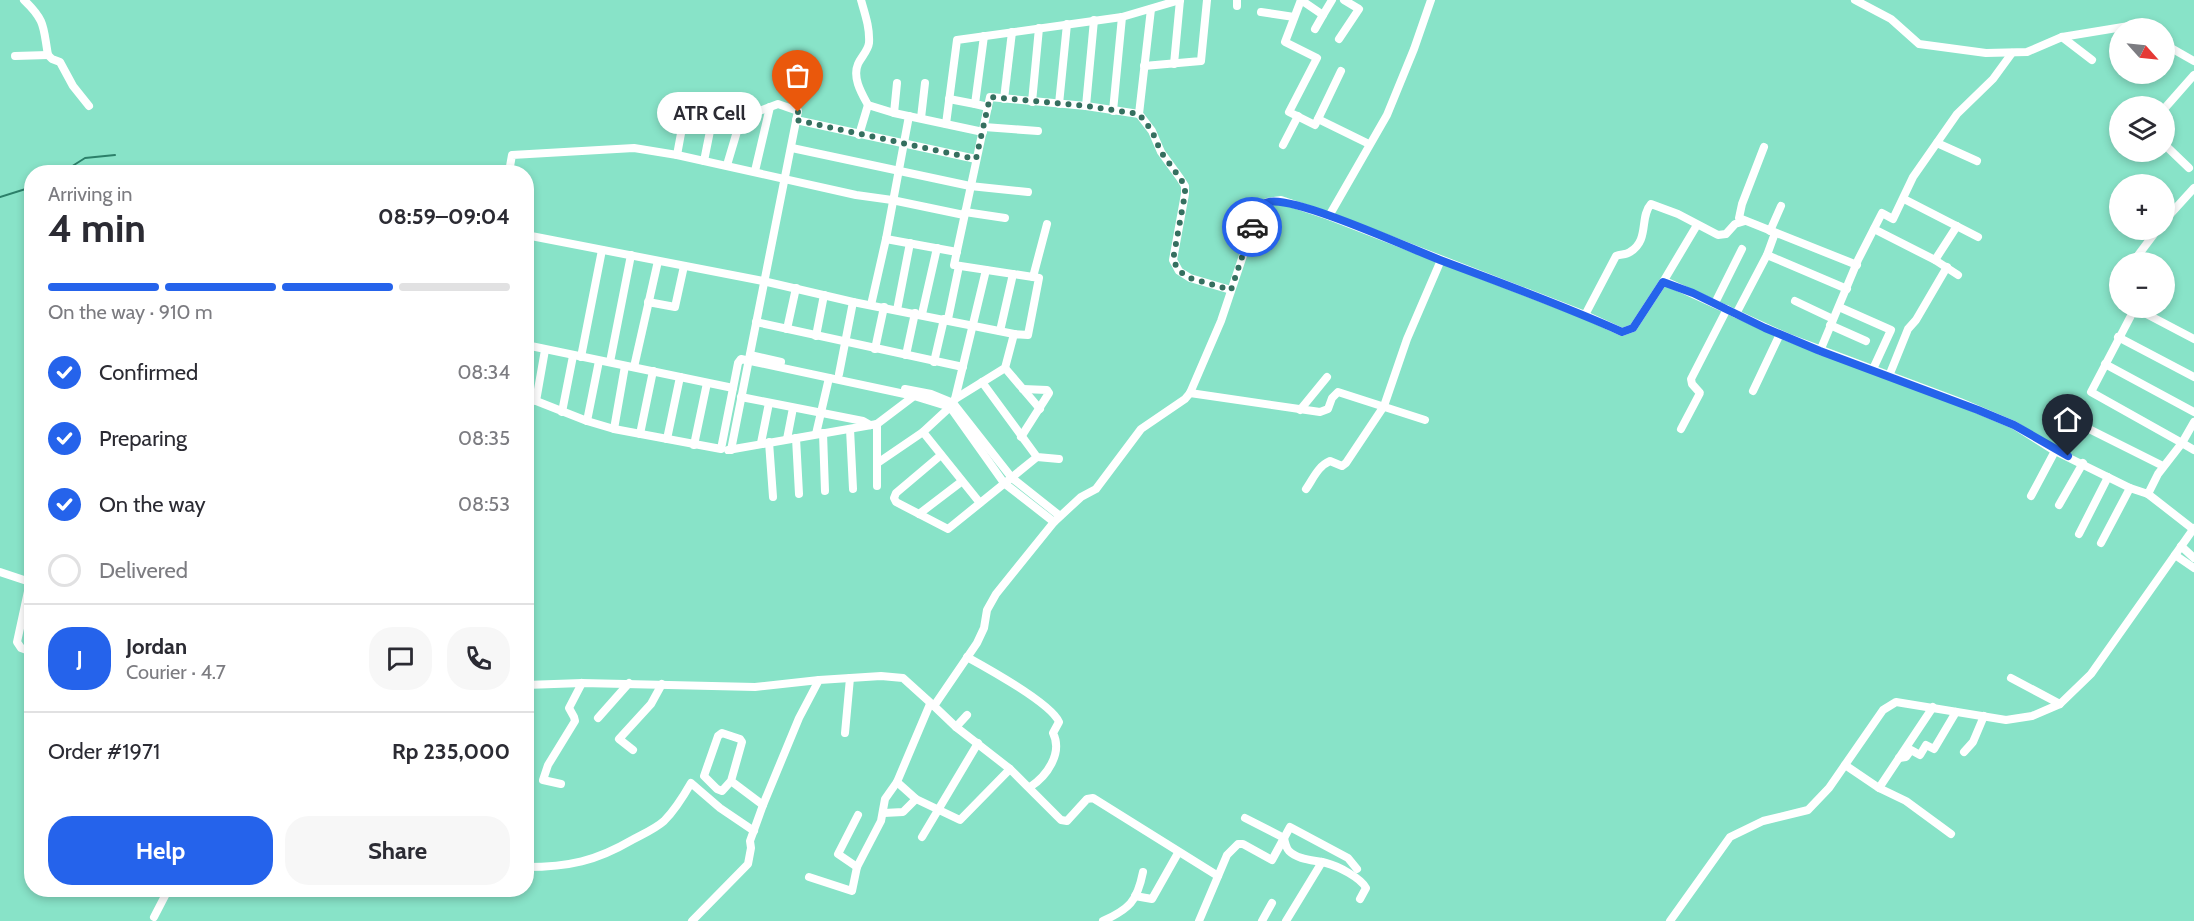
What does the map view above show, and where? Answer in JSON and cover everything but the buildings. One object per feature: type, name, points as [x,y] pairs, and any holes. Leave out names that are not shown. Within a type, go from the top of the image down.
[{"type":"street","points":[[24,0],[36,10],[43,21],[48,55],[60,62],[89,106]]},
{"type":"street","points":[[861,0],[868,21],[869,40],[868,49],[858,64],[856,76],[868,105],[894,113],[983,130],[1038,131]]},
{"type":"street","points":[[946,124],[957,40],[1122,17],[1180,0],[1174,64]]},
{"type":"street","points":[[1144,66],[1201,61],[1207,0]]},
{"type":"street","points":[[1323,15],[1301,0],[1285,42],[1317,58],[1289,112],[1315,125],[1341,71]]},
{"type":"street","points":[[1315,29],[1332,0]]},
{"type":"street","points":[[1339,39],[1359,9],[1344,0]]},
{"type":"street","points":[[1329,216],[1387,115],[1431,0]]},
{"type":"street","points":[[1855,0],[1891,19],[1913,41],[1923,46],[1986,53],[2027,52],[2062,37],[2109,29]]},
{"type":"street","points":[[1151,9],[1139,114],[1152,131],[1161,152],[1185,186],[1173,260],[1179,271],[1190,278],[1231,290]]},
{"type":"street","points":[[1261,12],[1294,17]]},
{"type":"street","points":[[1113,111],[1122,17]]},
{"type":"street","points":[[1086,106],[1094,20]]},
{"type":"street","points":[[1059,104],[1067,24]]},
{"type":"street","points":[[1032,102],[1039,28]]},
{"type":"street","points":[[1004,99],[1012,32]]},
{"type":"street","points":[[975,104],[984,36]]},
{"type":"street","points":[[2062,37],[2091,60]]},
{"type":"street","points":[[2175,50],[2194,61]]},
{"type":"street","points":[[1820,351],[1831,322],[1882,213],[1893,219],[1913,177],[1957,114],[1993,79],[2012,53]]},
{"type":"street","points":[[15,56],[48,55]]},
{"type":"street","points":[[2175,97],[2194,75]]},
{"type":"street","points":[[894,113],[897,83]]},
{"type":"street","points":[[921,118],[925,83]]},
{"type":"street","points":[[534,237],[763,280],[824,296],[946,319],[1000,332],[1028,335],[1039,278],[954,265],[990,97],[1086,106],[1139,114]]},
{"type":"street","points":[[949,99],[988,107]]},
{"type":"street","points":[[677,155],[684,125],[741,118],[778,104],[798,112],[731,450]]},
{"type":"street","points":[[859,135],[868,105]]},
{"type":"street","points":[[755,171],[770,107]]},
{"type":"street","points":[[871,305],[909,116]]},
{"type":"street","points":[[1282,145],[1298,116]]},
{"type":"street","points":[[727,165],[741,118]]},
{"type":"street","points":[[1318,119],[1369,144]]},
{"type":"street","points":[[796,120],[976,159]]},
{"type":"street","points":[[704,161],[712,121]]},
{"type":"street","points":[[1937,143],[1977,161]]},
{"type":"street","points":[[1764,147],[1738,215],[1745,221],[1857,265]]},
{"type":"street","points":[[510,165],[512,155],[634,148],[727,165],[856,195],[964,216],[1005,218]]},
{"type":"street","points":[[792,148],[970,186],[1028,192]]},
{"type":"street","points":[[2175,153],[2192,168]]},
{"type":"street","points":[[2175,209],[2194,188]]},
{"type":"street","points":[[1904,199],[1978,237]]},
{"type":"street","points":[[809,877],[852,891],[857,867],[882,821],[885,799],[897,782],[932,705],[967,657],[984,628],[987,610],[996,594],[1057,519],[1081,497],[1096,489],[1141,429],[1185,399],[1190,393],[1221,321],[1259,208],[1263,204],[1281,201],[1329,216],[1586,315],[1622,332],[1633,328],[1696,225]]},
{"type":"street","points":[[1586,315],[1616,256],[1632,251],[1641,239],[1649,206],[1655,205],[1678,214],[1715,234],[1726,234],[1735,224],[1745,221]]},
{"type":"street","points":[[1736,314],[1767,255],[1781,206]]},
{"type":"street","points":[[1033,277],[1047,224]]},
{"type":"street","points":[[1935,260],[1958,226]]},
{"type":"street","points":[[1874,229],[1935,260],[1958,275]]},
{"type":"street","points":[[886,239],[957,252]]},
{"type":"street","points":[[897,310],[910,243]]},
{"type":"street","points":[[906,355],[937,249]]},
{"type":"street","points":[[1715,303],[1742,249]]},
{"type":"street","points":[[562,412],[602,250]]},
{"type":"street","points":[[610,362],[631,255]]},
{"type":"street","points":[[1767,255],[1847,289]]},
{"type":"street","points":[[1306,489],[1326,463],[1330,461],[1342,466],[1346,463],[1384,406],[1407,339],[1441,260]]},
{"type":"street","points":[[614,429],[658,261]]},
{"type":"street","points":[[648,302],[675,306],[684,266]]},
{"type":"street","points":[[934,362],[959,266]]},
{"type":"street","points":[[1889,375],[1908,329],[1916,320],[1947,267]]},
{"type":"street","points":[[953,403],[986,270]]},
{"type":"street","points":[[1000,332],[1013,274]]},
{"type":"street","points":[[1663,282],[1820,351],[1960,402],[2014,425],[2055,451],[2130,488],[2148,494],[2194,528],[2091,674],[2060,704],[2032,716],[2006,720],[1896,702],[1883,710],[1829,788],[1808,810],[1763,821],[1730,837],[1670,921]]},
{"type":"street","points":[[787,329],[796,288]]},
{"type":"street","points":[[816,336],[824,296]]},
{"type":"street","points":[[1795,301],[1866,341]]},
{"type":"street","points":[[825,490],[819,434],[820,412],[845,343],[853,302]]},
{"type":"street","points":[[875,349],[884,307]]},
{"type":"street","points":[[1839,307],[1891,330],[1873,369]]},
{"type":"street","points":[[1681,429],[1700,393],[1692,384],[1691,379],[1727,309]]},
{"type":"street","points":[[2129,318],[2091,392],[2194,450]]},
{"type":"street","points":[[2154,318],[2194,339]]},
{"type":"street","points":[[756,322],[963,367]]},
{"type":"street","points":[[879,462],[923,432],[953,403],[1005,368],[1014,334]]},
{"type":"street","points":[[1753,391],[1780,334]]},
{"type":"street","points":[[2118,337],[2194,376]]},
{"type":"street","points":[[534,347],[733,388]]},
{"type":"street","points":[[545,350],[536,401],[614,429],[721,449],[731,450],[874,424],[914,396]]},
{"type":"street","points":[[721,449],[740,360],[750,358],[931,394],[953,403],[1008,481],[1057,519]]},
{"type":"street","points":[[587,421],[599,361]]},
{"type":"street","points":[[2105,364],[2194,412]]},
{"type":"street","points":[[1005,368],[1040,409]]},
{"type":"street","points":[[640,434],[653,371]]},
{"type":"street","points":[[834,376],[914,396],[953,403]]},
{"type":"street","points":[[667,439],[680,377]]},
{"type":"street","points":[[1300,410],[1328,377]]},
{"type":"street","points":[[982,382],[1037,457]]},
{"type":"street","points":[[694,445],[707,383]]},
{"type":"street","points":[[1021,437],[1049,391],[1023,389]]},
{"type":"street","points":[[1190,393],[1300,410],[1325,411],[1338,392],[1425,420]]},
{"type":"street","points":[[741,397],[874,424]]},
{"type":"street","points":[[768,403],[765,443],[773,497]]},
{"type":"street","points":[[793,408],[792,438],[799,494]]},
{"type":"street","points":[[2148,494],[2163,466],[2182,443],[2194,422]]},
{"type":"street","points":[[874,424],[879,462],[877,486]]},
{"type":"street","points":[[850,429],[854,489]]},
{"type":"street","points":[[2089,429],[2163,466]]},
{"type":"street","points":[[923,432],[980,503]]},
{"type":"street","points":[[2031,496],[2055,451]]},
{"type":"street","points":[[941,455],[896,493],[894,498],[896,502],[948,529],[1037,457],[1059,459]]},
{"type":"street","points":[[2059,505],[2083,463]]},
{"type":"street","points":[[2079,534],[2108,477]]},
{"type":"street","points":[[920,514],[961,482]]},
{"type":"street","points":[[2101,543],[2130,488]]},
{"type":"street","points":[[2181,546],[2194,558]]},
{"type":"street","points":[[2175,555],[2194,568]]},
{"type":"street","points":[[0,572],[24,580]]},
{"type":"street","points":[[24,610],[17,642],[24,649]]},
{"type":"street","points":[[967,657],[1041,704],[1059,722],[1053,733],[1057,742],[1050,768],[1042,780],[1030,788]]},
{"type":"street","points":[[534,685],[582,683],[755,687],[881,676],[903,678],[908,680],[956,727],[1010,769],[1063,822],[1067,821],[1087,799],[1093,798],[1218,876]]},
{"type":"street","points":[[845,733],[850,678]]},
{"type":"street","points":[[2011,678],[2060,704]]},
{"type":"street","points":[[692,921],[748,864],[754,831],[763,805],[799,718],[819,680]]},
{"type":"street","points":[[561,784],[543,780],[548,765],[575,722],[569,708],[582,683]]},
{"type":"street","points":[[598,718],[629,684]]},
{"type":"street","points":[[633,750],[619,740],[651,704],[662,684]]},
{"type":"street","points":[[1880,788],[1933,707]]},
{"type":"street","points":[[1899,758],[1906,757],[1911,750],[1920,755],[1926,745],[1934,749],[1956,712]]},
{"type":"street","points":[[956,727],[967,715]]},
{"type":"street","points":[[1964,752],[1973,742],[1984,716]]},
{"type":"street","points":[[722,733],[740,739],[742,742],[731,781],[726,790],[722,791],[704,776],[718,736],[722,733]]},
{"type":"street","points":[[922,837],[978,743]]},
{"type":"street","points":[[1845,765],[1880,788],[1906,801],[1951,834]]},
{"type":"street","points":[[897,782],[916,799],[960,820],[1010,769]]},
{"type":"street","points":[[731,781],[763,805]]},
{"type":"street","points":[[534,867],[560,867],[608,854],[663,822],[679,804],[691,783],[713,803],[754,831]]},
{"type":"street","points":[[884,813],[903,812],[916,799]]},
{"type":"street","points":[[857,867],[838,854],[858,815]]},
{"type":"street","points":[[1245,818],[1284,838],[1287,849],[1292,853],[1311,861],[1331,865],[1366,886],[1360,899]]},
{"type":"street","points":[[1199,921],[1227,855],[1234,846],[1243,844],[1272,860],[1290,827],[1348,858],[1357,869]]},
{"type":"street","points":[[1135,896],[1152,899],[1178,853]]},
{"type":"street","points":[[1286,921],[1322,862]]},
{"type":"street","points":[[1103,921],[1123,913],[1135,896],[1143,872]]},
{"type":"street","points":[[154,916],[164,897]]},
{"type":"street","points":[[1262,921],[1272,903]]},
{"type":"waterway","points":[[74,165],[85,158],[115,155]]},
{"type":"waterway","points":[[0,197],[24,190]]},
{"type":"way so far","points":[[798,112],[796,120],[976,159],[990,97],[1086,106],[1139,114],[1152,131],[1161,152],[1185,186],[1173,260],[1179,271],[1190,278],[1231,290],[1252,227]]},
{"type":"place","name":"ATR Cell","points":[[798,112]]},
{"type":"route","points":[[1252,227],[1259,208],[1263,204],[1281,201],[1329,216],[1496,280],[1586,315],[1622,332],[1633,328],[1663,282],[1669,283],[1820,351],[1960,402],[2014,425],[2055,451],[2068,456]]}]
